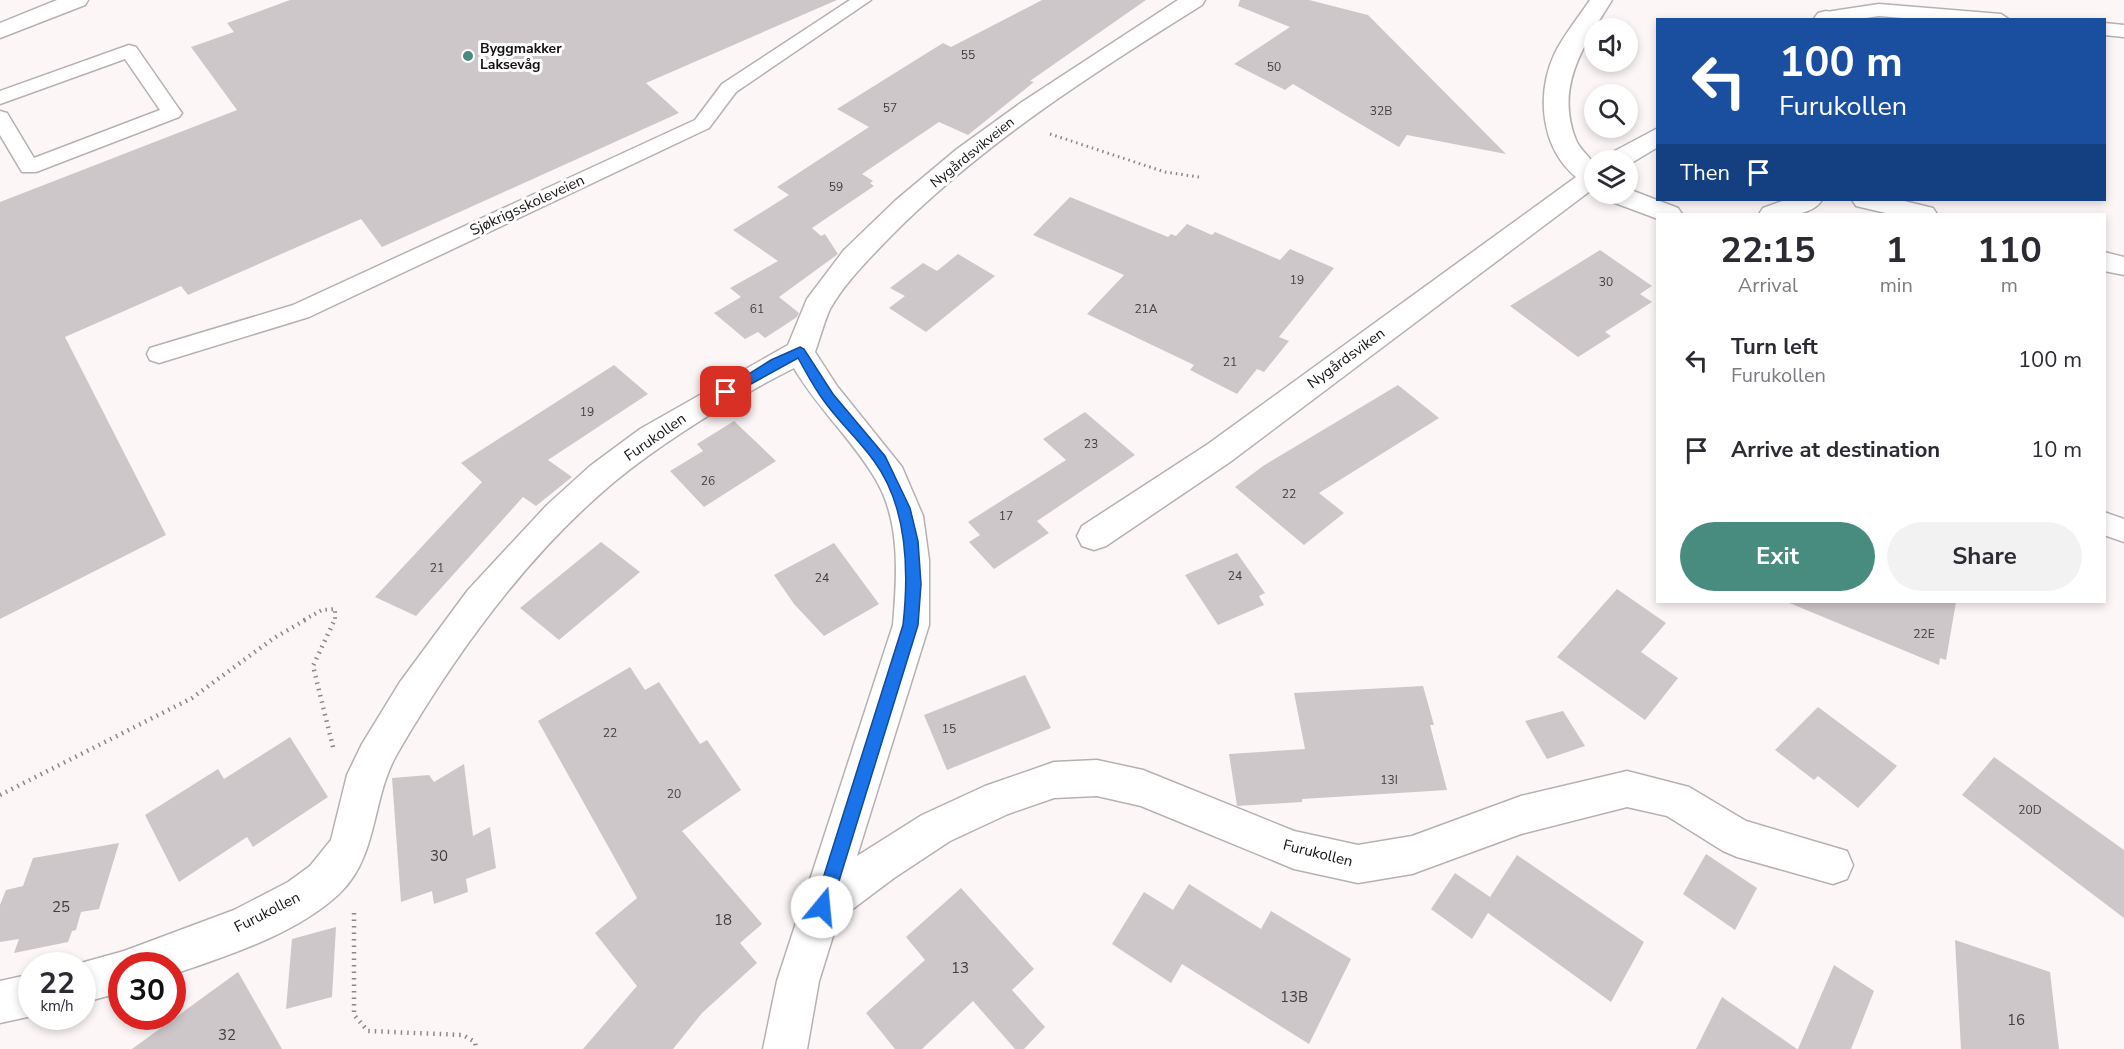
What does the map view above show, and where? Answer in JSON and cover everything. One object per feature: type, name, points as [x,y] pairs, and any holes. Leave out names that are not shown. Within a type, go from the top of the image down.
[{"type":"street","points":[[0,31],[77,0]]},
{"type":"street","name":"Nygårdsvikveien","points":[[800,352],[802,335],[828,288],[878,232],[1013,119],[1126,41],[1194,0]]},
{"type":"street","points":[[1584,167],[1569,153],[1558,130],[1555,97],[1563,62],[1601,0]]},
{"type":"street","points":[[1635,150],[1656,137]]},
{"type":"street","name":"Nygårdsviken","points":[[1094,536],[1219,453],[1584,192]]},
{"type":"street","points":[[1638,199],[1667,213]]},
{"type":"street","points":[[1775,213],[1806,201]]},
{"type":"street","points":[[1869,201],[1920,213]]},
{"type":"street","points":[[2106,262],[2124,266]]},
{"type":"street","points":[[785,1049],[798,981],[910,625],[914,584],[911,541],[903,508],[893,484],[881,460],[828,398],[800,352]]},
{"type":"street","name":"Furukollen","points":[[179,952],[271,913],[298,899],[341,861],[352,836],[366,776],[393,727],[453,637],[512,564],[587,487],[654,436],[775,363],[800,352]]},
{"type":"street","name":"Furukollen","points":[[822,907],[880,864],[927,834],[978,809],[1054,780],[1096,778],[1143,788],[1294,850],[1358,864],[1412,855],[1521,815],[1626,789],[1675,800],[1737,837],[1833,865]]},
{"type":"street","points":[[0,1002],[18,998]]},
{"type":"lane","name":"Sjøkrigsskoleveien","points":[[159,354],[301,311],[702,124],[729,88],[862,0]]},
{"type":"lane","points":[[1826,18],[1843,0]]},
{"type":"lane","points":[[1831,18],[1879,10],[1977,18]]},
{"type":"lane","points":[[2106,29],[2124,31]]},
{"type":"lane","points":[[0,98],[129,51],[172,113],[29,167],[0,117]]},
{"type":"lane","points":[[2106,524],[2124,531]]},
{"type":"path","points":[[1013,119],[1036,130],[1165,172],[1199,177]]},
{"type":"path","points":[[0,795],[192,699],[274,638],[322,610],[335,609],[337,616],[316,653],[313,666],[335,754]]},
{"type":"path","points":[[341,861],[354,885],[354,1015],[368,1031],[463,1035],[475,1042],[476,1049]]},
{"type":"building","points":[[290,0],[837,0],[646,83],[679,113],[382,247],[361,219],[188,295],[181,286],[65,337],[166,535],[0,619],[0,202],[237,110],[191,47],[234,32],[227,23]]},
{"type":"building","points":[[1042,0],[1146,0],[1030,81],[1034,82],[968,135],[939,122],[862,174],[873,181],[870,183],[874,186],[812,228],[821,236],[825,234],[838,254],[779,297],[799,313],[797,317],[765,338],[758,332],[745,339],[714,313],[741,297],[730,288],[778,261],[733,230],[789,195],[777,187],[869,127],[837,109],[943,43],[951,47]]},
{"type":"building","points":[[1240,0],[1309,0],[1368,15],[1506,154],[1407,135],[1399,147],[1293,84],[1285,90],[1234,64],[1290,27],[1238,6]]},
{"type":"building","points":[[1070,197],[1168,237],[1171,234],[1176,236],[1187,224],[1212,235],[1215,232],[1280,260],[1290,249],[1334,268],[1279,337],[1289,341],[1264,372],[1257,369],[1237,394],[1190,370],[1194,365],[1087,314],[1124,275],[1033,235]]},
{"type":"building","points":[[1600,250],[1652,286],[1640,294],[1652,302],[1605,332],[1611,336],[1578,357],[1510,306]]},
{"type":"building","points":[[958,254],[995,276],[926,332],[889,308],[905,296],[890,288],[923,263],[937,271]]},
{"type":"building","points":[[614,365],[648,394],[548,460],[572,477],[536,506],[523,497],[416,616],[375,597],[482,482],[461,463]]},
{"type":"building","points":[[1398,385],[1439,418],[1319,493],[1344,513],[1304,545],[1235,487],[1263,466]]},
{"type":"building","points":[[1085,412],[1135,455],[1037,521],[1049,533],[994,569],[969,542],[980,535],[968,522],[1066,460],[1043,439]]},
{"type":"building","points":[[734,421],[776,461],[704,507],[670,471],[703,451],[697,444]]},
{"type":"building","points":[[601,542],[640,572],[559,640],[520,608]]},
{"type":"building","points":[[834,543],[879,604],[824,636],[794,604],[774,575]]},
{"type":"building","points":[[1237,553],[1265,593],[1259,596],[1264,605],[1218,625],[1185,575]]},
{"type":"building","points":[[1617,589],[1666,623],[1641,652],[1678,678],[1645,720],[1557,657]]},
{"type":"building","points":[[1789,603],[1956,603],[1946,660],[1940,658],[1939,665]]},
{"type":"building","points":[[630,667],[645,690],[659,682],[700,744],[707,740],[741,790],[682,831],[762,924],[740,943],[757,963],[702,1013],[673,1049],[583,1049],[637,986],[595,933],[637,898],[538,721]]},
{"type":"building","points":[[1025,675],[1051,728],[947,770],[924,715]]},
{"type":"building","points":[[1423,686],[1434,725],[1430,725],[1447,790],[1302,799],[1302,802],[1237,806],[1229,754],[1305,749],[1294,693]]},
{"type":"building","points":[[1818,707],[1897,766],[1858,808],[1818,776],[1814,780],[1775,750]]},
{"type":"building","points":[[1563,711],[1585,746],[1547,759],[1525,721]]},
{"type":"building","points":[[290,737],[328,797],[253,847],[247,837],[179,882],[145,815],[218,769],[224,779]]},
{"type":"building","points":[[1994,757],[2124,850],[2124,918],[1962,795]]},
{"type":"building","points":[[464,764],[473,836],[490,827],[496,868],[466,879],[468,892],[434,904],[432,891],[401,902],[392,778],[429,775],[434,782]]},
{"type":"building","points":[[119,843],[99,909],[81,912],[76,930],[72,931],[68,942],[14,953],[19,939],[0,942],[0,905],[6,890],[23,886],[33,858]]},
{"type":"building","points":[[1706,854],[1757,888],[1735,930],[1683,894]]},
{"type":"building","points":[[1517,855],[1644,942],[1611,1002],[1488,913],[1472,939],[1431,909],[1455,873],[1490,897]]},
{"type":"building","points":[[1189,884],[1261,929],[1271,911],[1351,959],[1309,1044],[1182,964],[1171,983],[1112,944],[1144,892],[1173,910]]},
{"type":"building","points":[[961,888],[1034,969],[1012,990],[1045,1027],[1024,1049],[1015,1049],[973,1001],[922,1049],[895,1049],[866,1013],[925,960],[906,937]]},
{"type":"building","points":[[336,927],[332,997],[286,1009],[292,939]]},
{"type":"building","points":[[1955,940],[2050,972],[2059,1049],[1961,1049]]},
{"type":"building","points":[[1834,965],[1874,991],[1851,1049],[1798,1049]]},
{"type":"building","points":[[238,972],[282,1049],[132,1049],[158,1030],[186,1030],[186,1010]]},
{"type":"building","points":[[1722,997],[1797,1049],[1696,1049]]},
{"type":"place","name":"Byggmakker Laksevåg","points":[[468,56]]},
{"type":"route","points":[[726,392],[775,363],[800,352],[828,398],[881,460],[903,508],[911,541],[914,584],[910,625],[822,907]]}]
